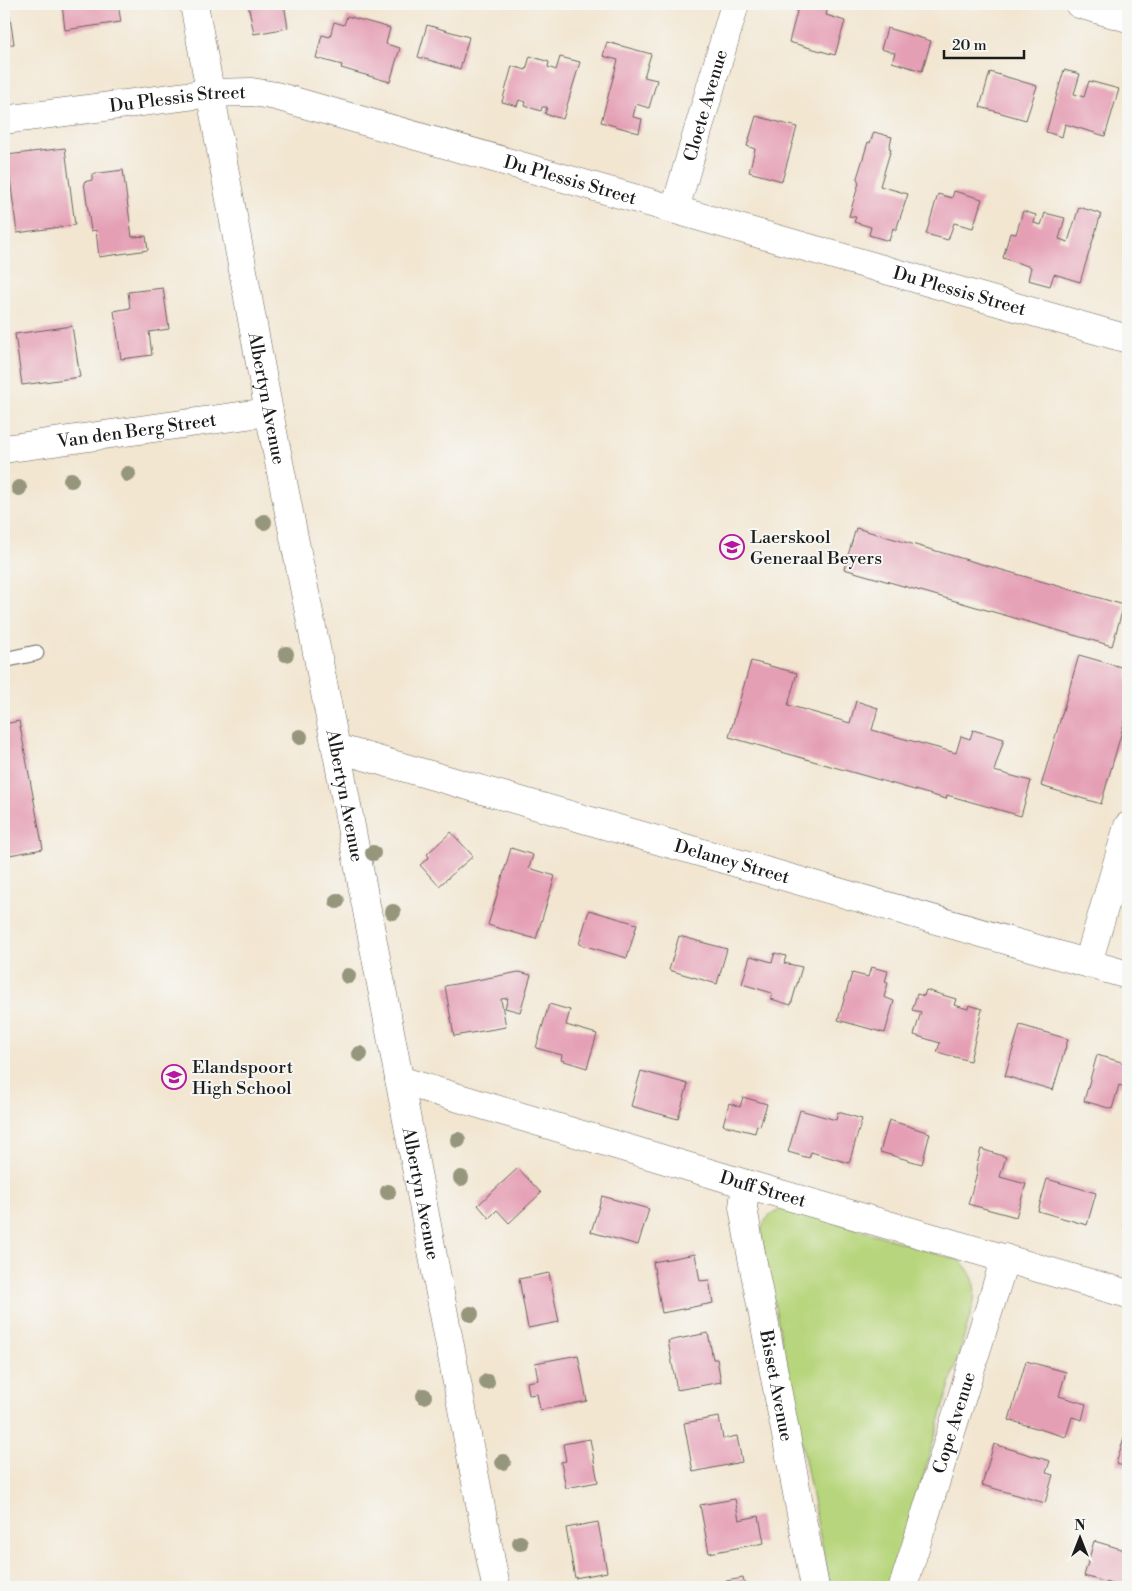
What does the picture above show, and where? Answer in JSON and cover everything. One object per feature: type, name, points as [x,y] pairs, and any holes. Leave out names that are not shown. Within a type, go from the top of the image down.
[{"type":"street","name":"Albertyn Avenue","points":[[194,4],[269,412],[336,748],[496,1587]]},
{"type":"street","name":"Cloete Avenue","points":[[675,209],[735,4]]},
{"type":"street","points":[[1079,4],[1128,18]]},
{"type":"street","name":"Du Plessis Street","points":[[4,120],[210,93],[252,92],[276,96],[1128,340]]},
{"type":"street","name":"Van den Berg Street","points":[[4,448],[269,412]]},
{"type":"street","name":"Delaney Street","points":[[336,748],[1128,974]]},
{"type":"street","points":[[1088,963],[1128,826]]},
{"type":"street","name":"Duff Street","points":[[400,1080],[746,1184],[1128,1294]]},
{"type":"street","name":"Bisset Avenue","points":[[746,1184],[743,1207],[748,1242],[815,1587]]},
{"type":"street","name":"Cope Avenue","points":[[903,1587],[1005,1258]]},
{"type":"lane","points":[[4,660],[36,653]]},
{"type":"green space","points":[[779,1209],[793,1209],[961,1261],[973,1280],[975,1290],[974,1302],[891,1587],[830,1587],[761,1236],[762,1227],[766,1220]]},
{"type":"building","points":[[62,4],[118,4],[121,22],[65,30]]},
{"type":"building","points":[[248,4],[284,4],[288,28],[254,34]]},
{"type":"building","points":[[665,4],[679,4],[678,8]]},
{"type":"building","points":[[799,4],[817,4],[828,7],[826,15],[845,21],[835,55],[789,42]]},
{"type":"building","points":[[8,5],[14,44],[4,45],[4,6]]},
{"type":"building","points":[[347,16],[390,28],[386,44],[400,48],[390,82],[341,68],[342,65],[316,58],[322,35],[330,37],[334,22],[344,25]]},
{"type":"building","points":[[427,25],[469,37],[460,69],[418,57]]},
{"type":"building","points":[[887,28],[931,41],[922,71],[892,62],[895,53],[881,49]]},
{"type":"building","points":[[607,42],[651,54],[644,77],[657,80],[649,108],[636,104],[633,117],[642,119],[639,133],[601,122],[618,60],[603,56]]},
{"type":"building","points":[[530,56],[549,62],[548,67],[556,70],[560,57],[580,62],[563,119],[545,114],[547,107],[542,107],[541,111],[525,106],[526,102],[519,100],[517,106],[502,102],[512,66],[526,70]]},
{"type":"building","points":[[1064,70],[1080,74],[1074,94],[1084,97],[1089,81],[1119,89],[1105,136],[1065,124],[1062,137],[1046,132]]},
{"type":"building","points":[[990,72],[1037,86],[1026,120],[980,107]]},
{"type":"building","points":[[756,116],[797,127],[782,181],[749,172],[755,149],[747,146]]},
{"type":"building","points":[[874,132],[892,137],[889,148],[891,149],[880,186],[908,194],[896,230],[893,228],[889,241],[869,235],[871,227],[854,222],[856,217],[849,216],[859,183],[857,178],[868,142],[870,143]]},
{"type":"building","points":[[65,148],[75,225],[17,233],[7,155]]},
{"type":"building","points":[[123,170],[132,237],[146,236],[148,250],[99,257],[96,230],[91,231],[84,182],[92,180],[92,174]]},
{"type":"building","points":[[954,191],[982,199],[973,228],[954,223],[948,240],[926,234],[938,194],[952,198]]},
{"type":"building","points":[[1079,207],[1101,214],[1080,282],[1054,274],[1050,286],[1028,280],[1031,267],[1003,258],[1010,233],[1016,234],[1023,211],[1036,215],[1034,223],[1041,225],[1045,213],[1065,218],[1059,239],[1068,242]]},
{"type":"building","points":[[163,288],[169,329],[149,332],[152,355],[121,359],[114,311],[130,308],[128,292]]},
{"type":"building","points":[[72,326],[80,377],[22,385],[15,334]]},
{"type":"building","points":[[856,528],[1124,605],[1112,646],[844,569]]},
{"type":"building","points":[[1079,655],[1128,669],[1128,710],[1101,804],[1041,786]]},
{"type":"building","points":[[751,661],[797,673],[788,705],[850,723],[856,701],[878,708],[872,730],[956,753],[961,736],[970,739],[973,730],[1004,739],[994,771],[1031,781],[1021,816],[947,795],[946,799],[729,737]]},
{"type":"building","points":[[19,721],[43,849],[4,856],[4,724]]},
{"type":"building","points":[[451,832],[473,856],[439,886],[420,865],[429,857],[427,854]]},
{"type":"building","points":[[511,848],[533,855],[529,868],[555,876],[536,939],[488,925]]},
{"type":"building","points":[[4,861],[7,874],[4,875]]},
{"type":"building","points":[[589,910],[637,924],[627,958],[579,944]]},
{"type":"building","points":[[679,936],[727,949],[717,984],[669,970]]},
{"type":"building","points":[[775,953],[786,956],[784,963],[802,967],[791,1005],[771,999],[772,993],[742,984],[750,956],[772,962]]},
{"type":"building","points":[[871,967],[888,971],[885,982],[888,983],[884,997],[894,1001],[885,1033],[838,1020],[852,973],[868,977]]},
{"type":"building","points":[[519,972],[531,975],[520,1012],[505,1008],[508,998],[501,999],[506,1027],[454,1036],[445,986]]},
{"type":"building","points":[[926,990],[956,999],[954,1005],[968,1009],[969,1005],[982,1009],[970,1061],[937,1052],[940,1043],[914,1035],[921,1012],[912,1010],[917,994],[924,996]]},
{"type":"building","points":[[549,1004],[570,1010],[566,1025],[597,1034],[587,1068],[561,1060],[562,1055],[536,1048]]},
{"type":"building","points":[[1020,1025],[1068,1039],[1053,1090],[1005,1076]]},
{"type":"building","points":[[1097,1055],[1128,1064],[1128,1088],[1119,1085],[1112,1109],[1084,1101]]},
{"type":"building","points":[[641,1071],[688,1084],[678,1119],[631,1106]]},
{"type":"building","points":[[743,1097],[767,1104],[760,1126],[757,1125],[755,1133],[723,1125],[729,1103],[740,1107]]},
{"type":"building","points":[[800,1110],[836,1120],[838,1112],[862,1119],[849,1163],[811,1152],[809,1158],[788,1152]]},
{"type":"building","points":[[889,1120],[930,1133],[922,1164],[880,1152]]},
{"type":"building","points":[[981,1149],[1006,1157],[1000,1177],[1026,1184],[1016,1217],[968,1204],[977,1173],[976,1168]]},
{"type":"building","points":[[518,1168],[541,1193],[509,1223],[497,1210],[489,1218],[478,1205]]},
{"type":"building","points":[[1047,1179],[1096,1193],[1087,1225],[1038,1211]]},
{"type":"building","points":[[602,1196],[649,1209],[638,1245],[591,1232]]},
{"type":"building","points":[[1128,1215],[1128,1229],[1124,1227]]},
{"type":"building","points":[[695,1254],[700,1281],[709,1280],[713,1303],[662,1313],[653,1262]]},
{"type":"building","points":[[549,1273],[559,1322],[528,1328],[519,1279]]},
{"type":"building","points":[[708,1333],[713,1359],[717,1359],[721,1382],[677,1390],[668,1341]]},
{"type":"building","points":[[578,1355],[587,1401],[540,1410],[537,1394],[529,1395],[527,1382],[538,1380],[535,1363]]},
{"type":"building","points":[[1026,1361],[1066,1372],[1059,1396],[1086,1404],[1082,1420],[1072,1417],[1066,1437],[1009,1420]]},
{"type":"building","points":[[719,1417],[723,1439],[737,1436],[742,1462],[693,1472],[684,1423]]},
{"type":"building","points":[[1128,1424],[1128,1467],[1116,1464]]},
{"type":"building","points":[[590,1439],[598,1482],[566,1488],[561,1462],[566,1461],[563,1444]]},
{"type":"building","points":[[994,1444],[1050,1461],[1046,1473],[1053,1475],[1045,1503],[982,1485]]},
{"type":"building","points":[[735,1499],[739,1520],[759,1516],[764,1543],[709,1553],[700,1505]]},
{"type":"building","points":[[598,1522],[607,1572],[575,1578],[566,1528]]},
{"type":"building","points":[[1094,1541],[1128,1551],[1128,1587],[1115,1587],[1116,1585],[1084,1576]]},
{"type":"building","points":[[743,1578],[745,1587],[711,1587],[710,1584]]},
{"type":"place","name":"Laerskool Generaal Beyers","points":[[732,547]]},
{"type":"place","name":"Elandspoort High School","points":[[174,1077]]}]
